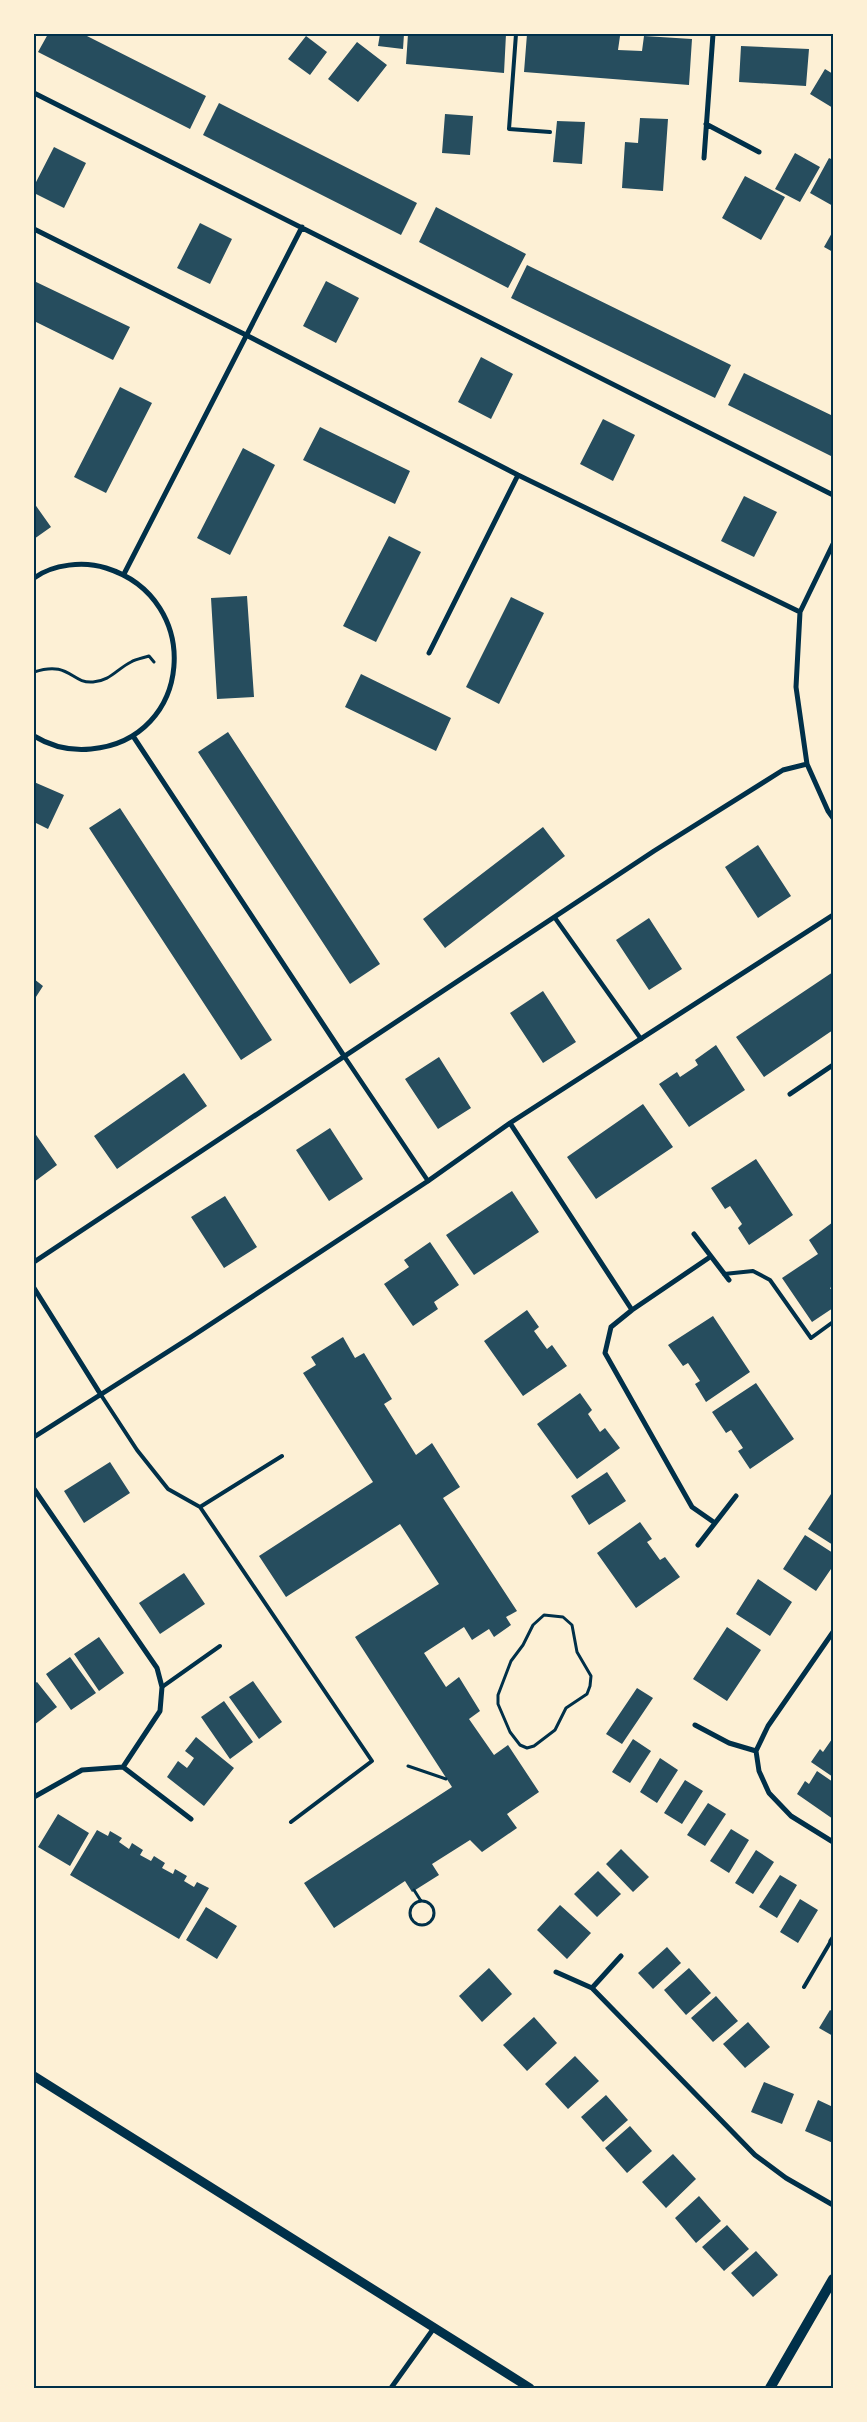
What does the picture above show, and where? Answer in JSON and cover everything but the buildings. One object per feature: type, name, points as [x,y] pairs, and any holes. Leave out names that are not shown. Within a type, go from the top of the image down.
[{"type":"main road","points":[[770,2388],[833,2279]]},
{"type":"street","points":[[704,158],[713,34]]},
{"type":"street","points":[[34,93],[302,226],[833,495]]},
{"type":"street","points":[[706,124],[759,152]]},
{"type":"street","points":[[124,574],[302,226]]},
{"type":"street","points":[[34,229],[246,335],[518,475],[800,612]]},
{"type":"street","points":[[429,652],[518,475]]},
{"type":"street","points":[[833,544],[800,612],[796,687],[807,764],[833,818]]},
{"type":"street","points":[[34,578],[66,565],[96,564],[124,574],[147,590],[164,612],[174,638],[175,666],[168,694],[154,717],[132,736],[105,748],[75,750],[46,743],[34,736]]},
{"type":"street","points":[[132,736],[428,1181]]},
{"type":"street","points":[[34,1262],[556,918],[654,851],[783,770],[807,764]]},
{"type":"street","points":[[34,1437],[428,1181],[510,1123],[833,916]]},
{"type":"street","points":[[556,918],[641,1039]]},
{"type":"street","points":[[790,1094],[833,1065]]},
{"type":"street","points":[[510,1123],[632,1310]]},
{"type":"street","points":[[694,1234],[729,1280]]},
{"type":"street","points":[[710,1257],[632,1310],[611,1327],[605,1353],[692,1507],[714,1523]]},
{"type":"street","points":[[34,1288],[101,1395]]},
{"type":"street","points":[[34,1489],[157,1668],[162,1687],[160,1711],[123,1767]]},
{"type":"street","points":[[698,1545],[736,1496]]},
{"type":"street","points":[[833,1632],[768,1726],[756,1751],[759,1771],[769,1792],[791,1816],[833,1842]]},
{"type":"street","points":[[696,1725],[729,1743],[756,1751]]},
{"type":"street","points":[[34,1797],[82,1770],[123,1767],[190,1819]]},
{"type":"street","points":[[592,1988],[621,1956]]},
{"type":"street","points":[[556,1972],[592,1988],[755,2155],[786,2178],[833,2205]]},
{"type":"street","points":[[34,2076],[530,2388]]},
{"type":"street","points":[[391,2388],[434,2328]]},
{"type":"lane","points":[[516,34],[509,129],[550,132]]},
{"type":"lane","points":[[724,1274],[753,1270],[770,1280],[811,1338],[833,1322]]},
{"type":"lane","points":[[101,1395],[137,1450],[168,1488],[200,1507],[372,1761],[291,1822]]},
{"type":"lane","points":[[200,1507],[282,1456]]},
{"type":"lane","points":[[162,1687],[220,1646]]},
{"type":"lane","points":[[804,1988],[832,1939]]},
{"type":"path","points":[[34,672],[50,668],[60,668],[90,683],[110,678],[130,662],[140,658],[149,656],[155,664]]},
{"type":"path","points":[[544,1615],[562,1617],[572,1625],[577,1652],[591,1676],[587,1694],[566,1708],[555,1730],[534,1746],[527,1748],[520,1745],[510,1732],[498,1704],[498,1695],[505,1682],[506,1669],[527,1638],[533,1624],[544,1615]]},
{"type":"path","points":[[408,1766],[446,1778]]},
{"type":"path","points":[[414,1890],[421,1901],[429,1903],[434,1913],[429,1924],[420,1926],[414,1922],[410,1915],[411,1908],[421,1901]]}]
